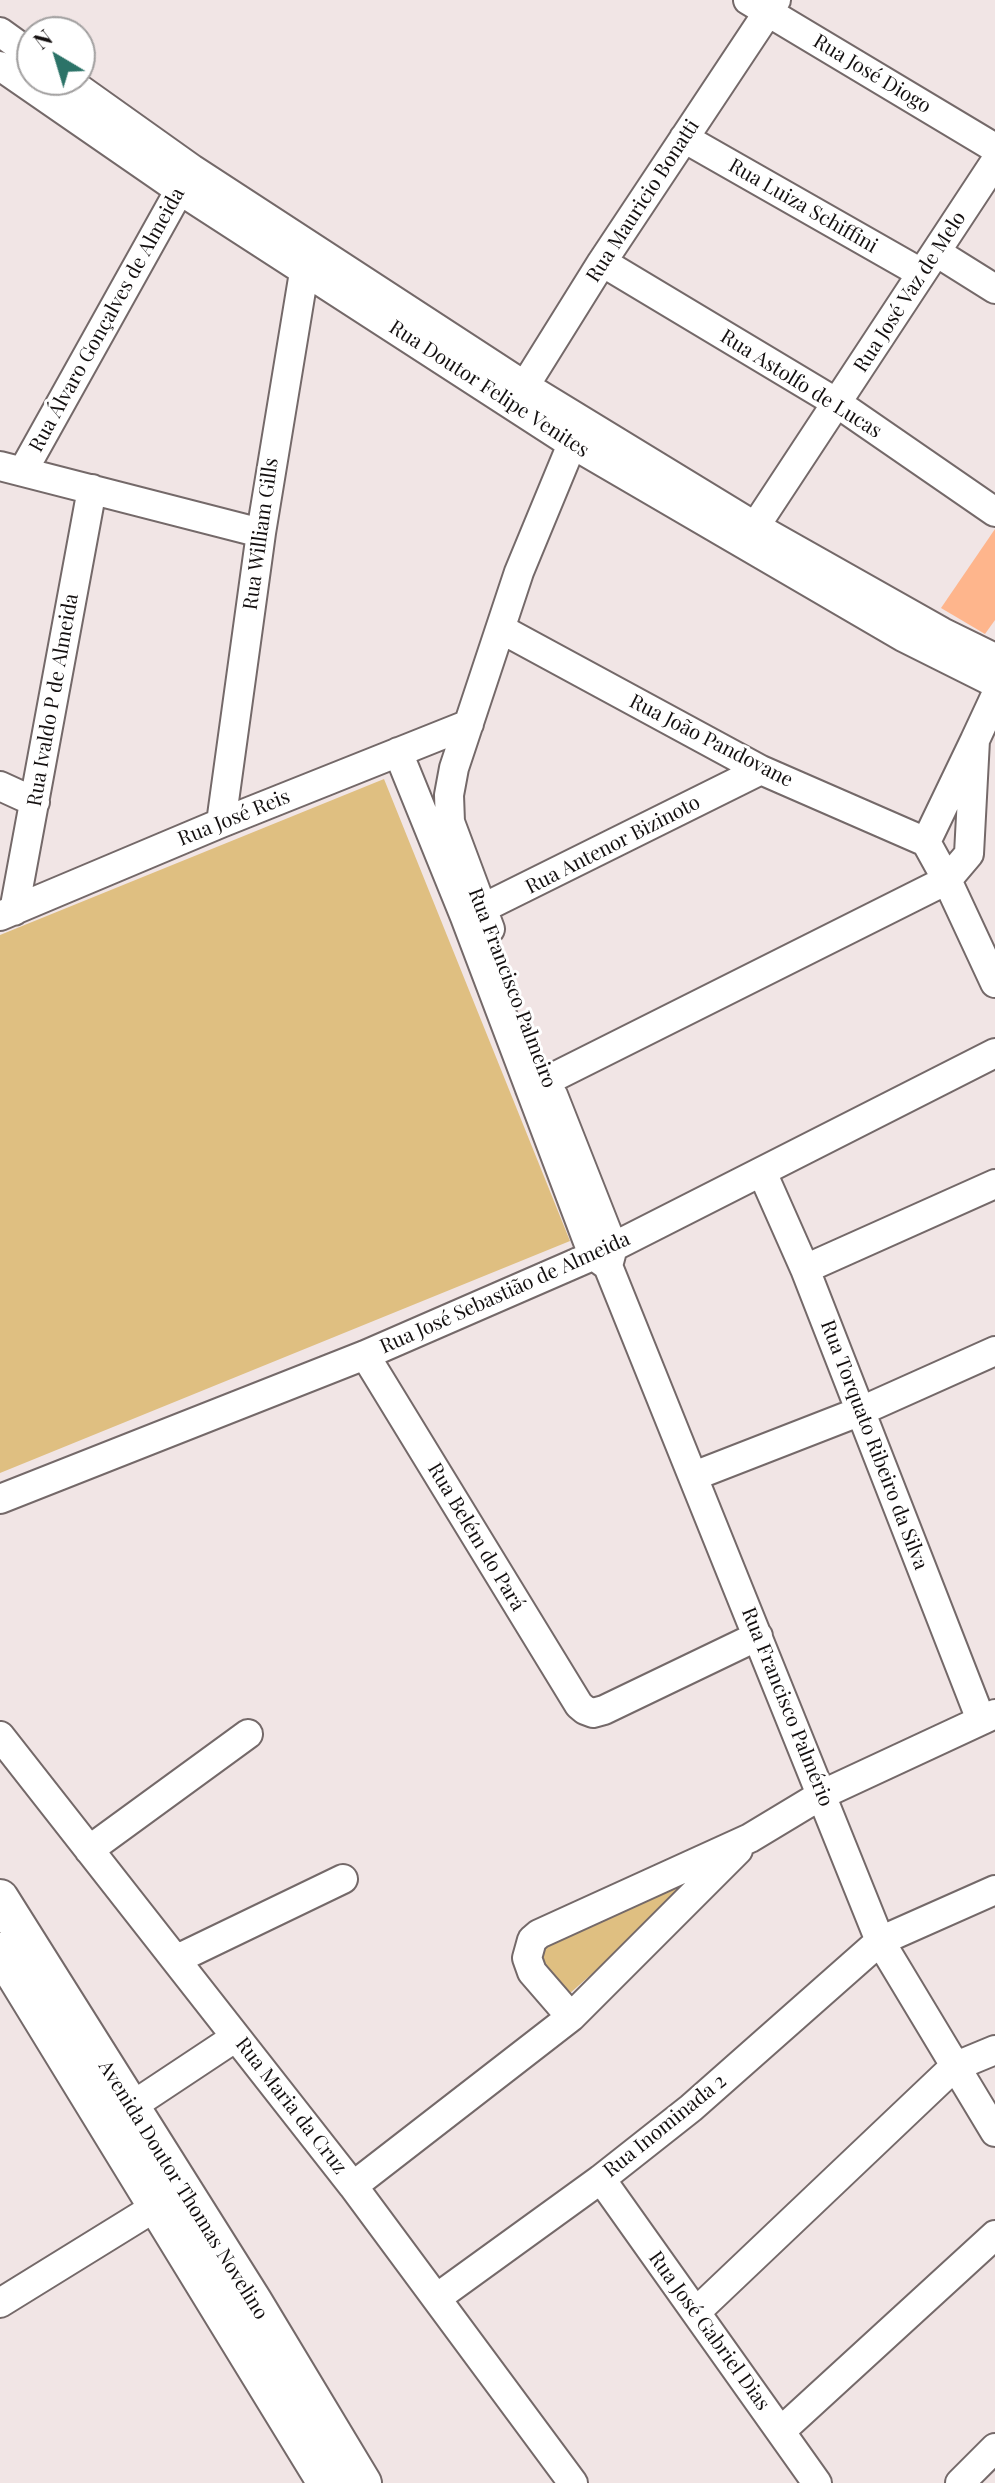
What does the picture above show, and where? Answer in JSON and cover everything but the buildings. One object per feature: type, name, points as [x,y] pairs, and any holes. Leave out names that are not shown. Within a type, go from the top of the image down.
[{"type":"main road","name":"Avenida Doutor Thomas Novelino","points":[[0,1898],[132,2106],[363,2483]]},
{"type":"main road","name":"Avenida Doutor Thomas Novelino","points":[[0,1951],[326,2483]]},
{"type":"street","name":"Rua Mauricio Bonatti","points":[[519,395],[684,138],[764,4]]},
{"type":"street","name":"Rua José Diogo","points":[[764,4],[995,148]]},
{"type":"street","name":"Rua Doutor Felipe Venites","points":[[0,66],[185,179],[519,395],[751,534],[903,637],[995,683]]},
{"type":"street","name":"Rua Doutor Felipe Venites","points":[[86,96],[185,179]]},
{"type":"street","name":"Rua Luiza Schiffini","points":[[684,138],[929,263],[995,289]]},
{"type":"street","name":"Rua José Vaz de Melo","points":[[751,534],[995,162]]},
{"type":"street","name":"Rua Álvaro Gonçalves de Almeida","points":[[12,468],[185,179]]},
{"type":"street","name":"Rua William Gills","points":[[221,823],[261,533],[306,258]]},
{"type":"street","name":"Rua Astolfo de Lucas","points":[[602,262],[837,403],[995,512]]},
{"type":"street","name":"Rua Doutor Felipe Venites","points":[[519,395],[572,444],[995,658]]},
{"type":"street","points":[[436,811],[454,768],[519,572],[572,444]]},
{"type":"street","points":[[12,468],[261,533]]},
{"type":"street","name":"Rua Ivaldo P de Almeida","points":[[7,914],[35,802],[92,489]]},
{"type":"street","name":"Rua João Pandovane","points":[[501,629],[761,770],[926,842]]},
{"type":"street","points":[[995,697],[926,842],[995,983]]},
{"type":"street","name":"Rua José Reis","points":[[7,914],[221,823],[469,724]]},
{"type":"street","points":[[538,1084],[947,880],[969,854],[975,740]]},
{"type":"street","name":"Rua Francisco Palmeiro","points":[[398,752],[436,811],[605,1256]]},
{"type":"street","name":"Rua Antenor Bizinoto","points":[[474,914],[761,770]]},
{"type":"street","points":[[0,786],[35,802]]},
{"type":"street","name":"Rua José Sebastião de Almeida","points":[[0,1499],[365,1355],[605,1256],[995,1053]]},
{"type":"street","name":"Rua Torquato Ribeiro da Silva","points":[[762,1172],[805,1269],[988,1717]]},
{"type":"street","points":[[805,1269],[995,1184]]},
{"type":"street","name":"Rua Francisco Palmério","points":[[605,1256],[880,1941],[995,2132]]},
{"type":"street","points":[[694,1476],[861,1411],[995,1351]]},
{"type":"street","name":"Rua Belém do Pará","points":[[365,1355],[579,1705],[593,1713],[604,1710],[758,1636]]},
{"type":"street","points":[[571,2017],[532,1972],[527,1958],[532,1940],[539,1934],[750,1838],[823,1794],[988,1717]]},
{"type":"street","points":[[89,1850],[248,1734]]},
{"type":"street","name":"Rua Maria da Cruz","points":[[0,1736],[353,2186],[573,2483]]},
{"type":"street","points":[[353,2186],[571,2017],[750,1838]]},
{"type":"street","points":[[177,1959],[343,1879]]},
{"type":"street","name":"Rua Inominada 2","points":[[438,2297],[601,2179],[691,2108],[880,1941],[995,1890]]},
{"type":"street","points":[[132,2106],[236,2037]]},
{"type":"street","points":[[696,2312],[954,2067],[995,2050]]},
{"type":"street","name":"Rua José Gabriel Dias","points":[[601,2179],[817,2483]]},
{"type":"street","points":[[0,2303],[157,2206]]},
{"type":"street","points":[[781,2431],[995,2235]]},
{"type":"street","points":[[960,2483],[995,2448]]},
{"type":"shaded area","points":[[384,779],[570,1241],[0,1473],[0,935]]},
{"type":"shaded area","points":[[711,1869],[569,1994],[539,1963],[541,1943]]}]
